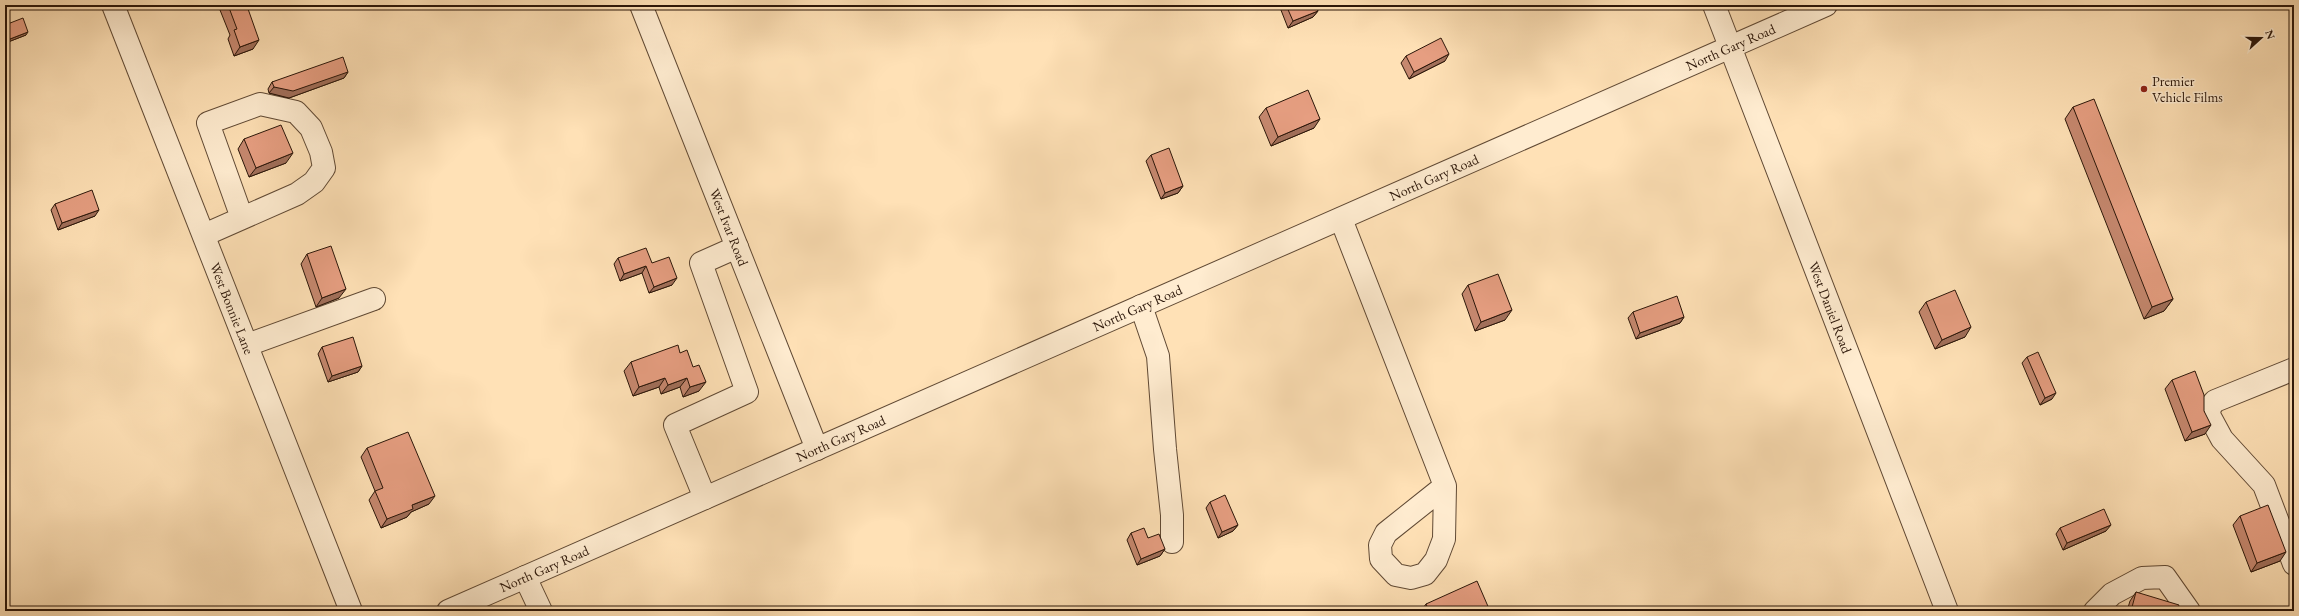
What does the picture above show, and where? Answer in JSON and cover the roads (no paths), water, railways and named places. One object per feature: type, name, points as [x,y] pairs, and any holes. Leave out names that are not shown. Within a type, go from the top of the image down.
[{"type":"street","name":"West Bonnie Lane","points":[[113,5],[351,611]]},
{"type":"street","name":"West Ivar Road","points":[[641,5],[817,449]]},
{"type":"street","name":"West Daniel Road","points":[[1714,5],[1947,611]]},
{"type":"street","name":"North Gary Road","points":[[448,611],[1826,5]]},
{"type":"street","points":[[204,235],[297,194],[314,182],[324,168],[321,152],[311,128],[296,112],[260,104],[208,124],[242,218]]},
{"type":"street","points":[[1340,219],[1445,486]]},
{"type":"street","points":[[705,498],[675,425],[747,392],[701,263],[737,247]]},
{"type":"street","points":[[247,345],[374,299]]},
{"type":"street","points":[[1141,306],[1158,356],[1164,449],[1172,515],[1172,542]]},
{"type":"street","points":[[2294,369],[2215,401],[2210,407],[2209,415],[2222,439],[2264,485],[2294,564]]},
{"type":"street","points":[[525,577],[541,611]]},
{"type":"street","points":[[2096,611],[2112,594],[2142,578],[2165,577],[2189,611]]},
{"type":"place","name":"Premier Vehicle Films","points":[[2144,89]]}]
